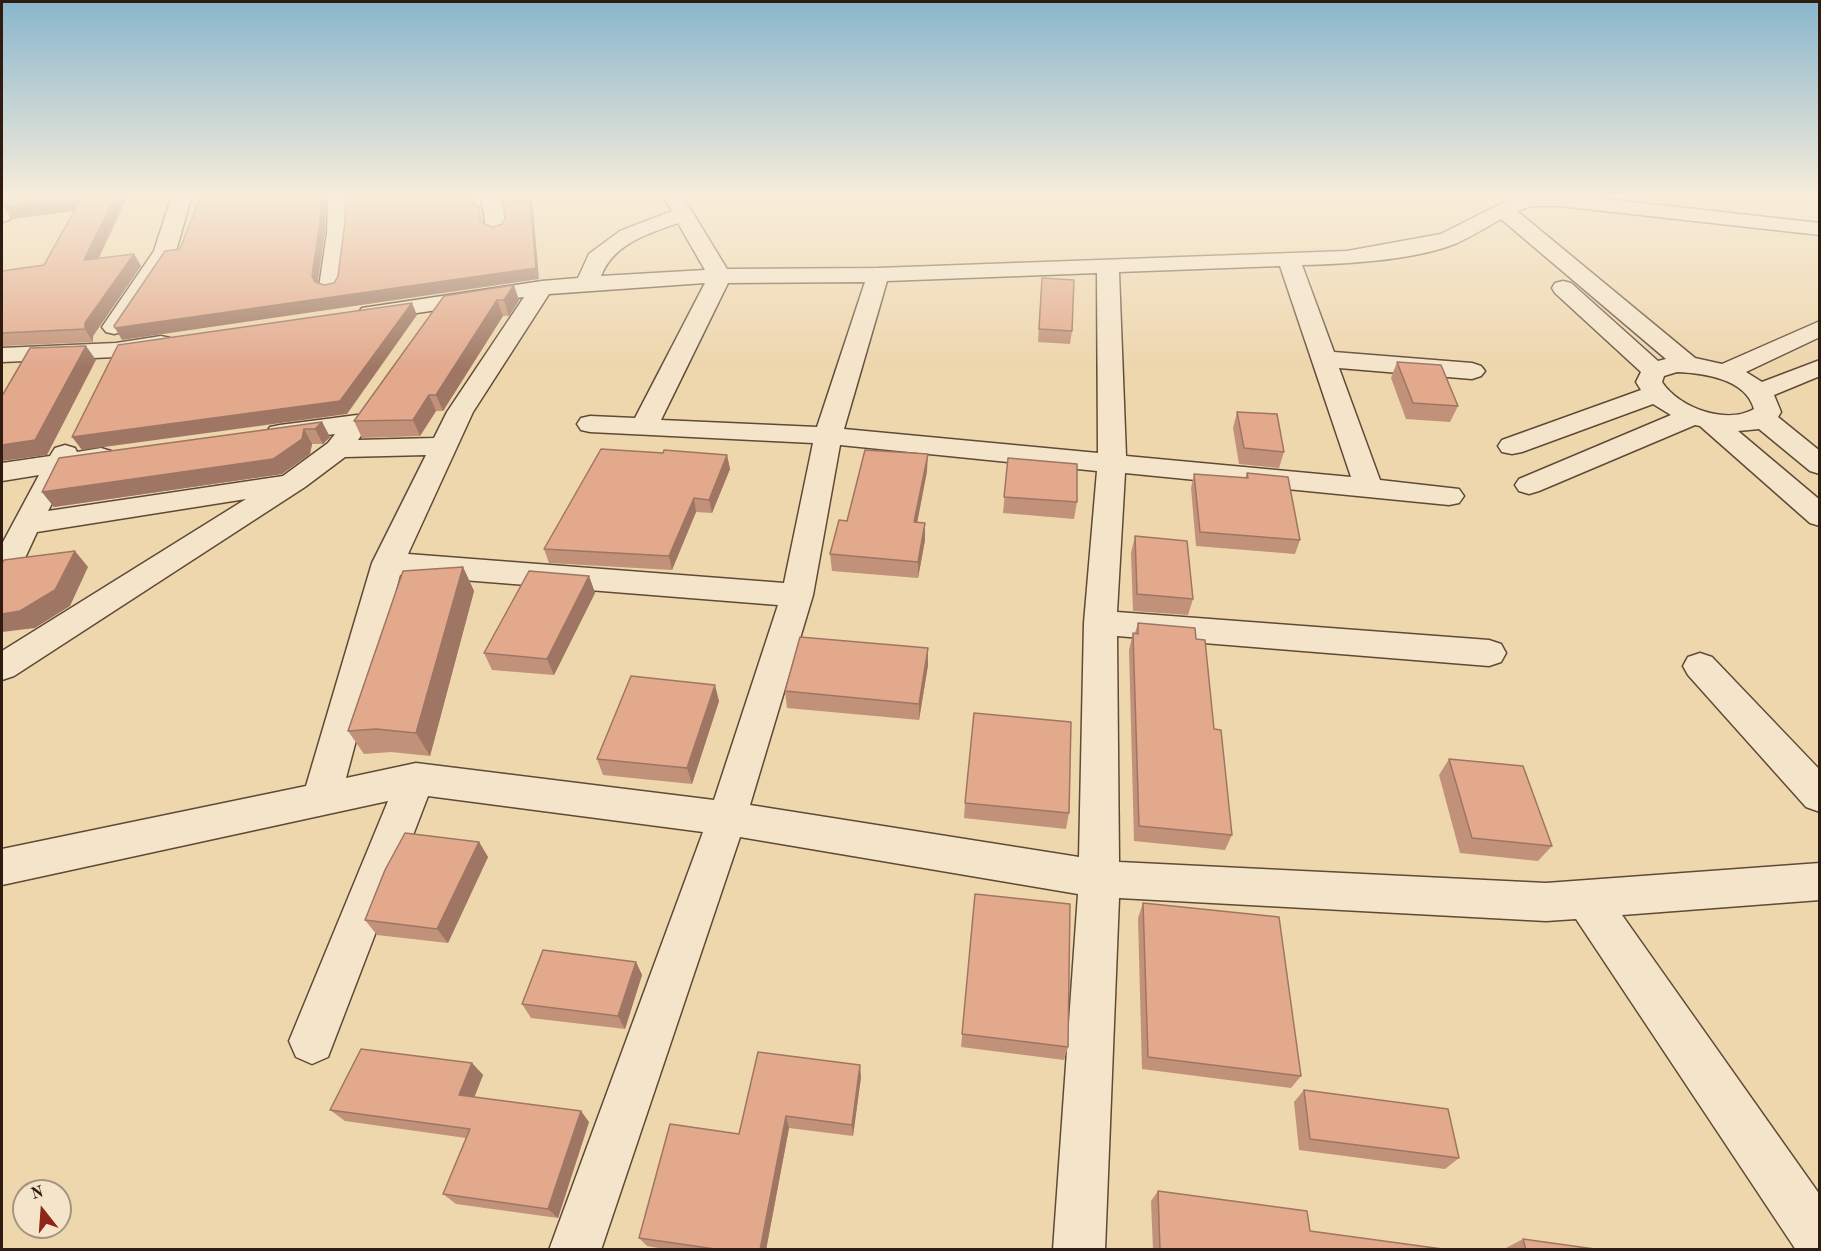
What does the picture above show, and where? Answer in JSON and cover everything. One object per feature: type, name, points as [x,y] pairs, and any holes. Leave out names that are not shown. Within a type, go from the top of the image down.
[{"type":"street","points":[[116,350],[108,344],[107,338],[163,253]]},
{"type":"street","points":[[330,287],[334,253]]},
{"type":"street","points":[[587,284],[597,259],[604,253]]},
{"type":"street","points":[[706,253],[720,276]]},
{"type":"street","points":[[346,317],[542,288],[587,284],[720,276],[878,275],[1289,260],[1371,253]]},
{"type":"street","points":[[1524,253],[1654,382],[1671,406],[1701,418],[1735,424],[1820,367]]},
{"type":"street","points":[[1555,253],[1688,364]]},
{"type":"street","points":[[1289,260],[1369,489]]},
{"type":"street","points":[[1079,1250],[1099,879],[1100,623],[1112,464],[1108,265]]},
{"type":"street","points":[[575,1250],[727,818],[797,595],[828,436],[878,275]]},
{"type":"street","points":[[644,427],[720,276]]},
{"type":"street","points":[[321,800],[388,563],[460,412],[542,288]]},
{"type":"street","points":[[421,331],[440,303]]},
{"type":"street","points":[[1725,372],[1820,328]]},
{"type":"street","points":[[2,355],[116,350],[184,340]]},
{"type":"street","points":[[101,380],[116,350]]},
{"type":"street","points":[[1323,358],[1472,371]]},
{"type":"street","points":[[1512,446],[1654,382],[1662,365],[1688,364],[1725,372],[1820,465]]},
{"type":"street","points":[[2,667],[295,481],[338,449],[364,414],[251,437]]},
{"type":"street","points":[[1529,485],[1701,418]]},
{"type":"street","points":[[1701,418],[1820,516]]},
{"type":"street","points":[[590,424],[828,436],[1449,496]]},
{"type":"street","points":[[2,576],[26,525],[76,431]]},
{"type":"street","points":[[338,449],[442,446]]},
{"type":"street","points":[[2,472],[120,454]]},
{"type":"street","points":[[26,525],[295,481]]},
{"type":"street","points":[[388,563],[797,595]]},
{"type":"street","points":[[1100,623],[1489,653]]},
{"type":"street","points":[[1700,666],[1820,796]]},
{"type":"street","points":[[312,1041],[416,779]]},
{"type":"street","points":[[2,867],[416,779],[727,818],[1099,879],[1546,902],[1820,881]]},
{"type":"street","points":[[1586,899],[1820,1240]]},
{"type":"building","points":[[50,253],[87,253],[84,260],[134,254],[85,323],[85,329],[2,333],[2,271],[44,265]]},
{"type":"building","points":[[163,253],[315,253],[312,276],[315,282],[324,285],[334,283],[338,276],[341,253],[535,253],[536,268],[115,328],[114,326]]},
{"type":"building","points":[[1042,278],[1074,280],[1072,331],[1039,329]]},
{"type":"building","points":[[514,285],[504,300],[497,300],[436,395],[429,395],[413,420],[354,421],[444,296]]},
{"type":"building","points":[[412,303],[340,401],[72,437],[118,345]]},
{"type":"building","points":[[86,346],[35,440],[2,445],[2,396],[30,348]]},
{"type":"building","points":[[1397,362],[1441,365],[1458,406],[1413,403]]},
{"type":"building","points":[[1237,412],[1277,414],[1284,452],[1244,448]]},
{"type":"building","points":[[322,422],[315,429],[304,429],[302,439],[273,459],[42,492],[59,458]]},
{"type":"building","points":[[601,449],[663,453],[664,450],[727,455],[709,500],[694,498],[669,556],[544,549]]},
{"type":"building","points":[[865,450],[928,454],[914,522],[925,523],[918,562],[830,554],[839,520],[847,521]]},
{"type":"building","points":[[1008,458],[1077,464],[1077,502],[1004,497]]},
{"type":"building","points":[[1247,473],[1288,477],[1300,540],[1200,532],[1194,474],[1248,478]]},
{"type":"building","points":[[1135,536],[1187,541],[1193,599],[1137,594]]},
{"type":"building","points":[[75,551],[55,590],[20,611],[2,614],[2,564],[4,560]]},
{"type":"building","points":[[463,567],[416,733],[376,729],[348,731],[403,571]]},
{"type":"building","points":[[529,571],[589,576],[547,659],[484,653]]},
{"type":"building","points":[[1138,623],[1195,628],[1196,639],[1205,640],[1214,729],[1221,730],[1232,835],[1139,826],[1133,633],[1138,634]]},
{"type":"building","points":[[800,637],[928,648],[919,704],[785,691]]},
{"type":"building","points":[[631,676],[715,685],[687,768],[597,759]]},
{"type":"building","points":[[974,713],[1071,722],[1069,813],[965,803]]},
{"type":"building","points":[[1449,759],[1523,766],[1552,846],[1472,838]]},
{"type":"building","points":[[405,833],[479,842],[437,929],[365,920],[385,870]]},
{"type":"building","points":[[975,894],[1070,904],[1068,1047],[962,1034]]},
{"type":"building","points":[[1143,903],[1279,917],[1301,1076],[1148,1057]]},
{"type":"building","points":[[543,950],[636,962],[618,1016],[522,1004]]},
{"type":"building","points":[[361,1049],[472,1063],[459,1095],[581,1111],[548,1209],[443,1194],[470,1129],[330,1110]]},
{"type":"building","points":[[758,1052],[860,1065],[852,1125],[786,1116],[760,1250],[722,1250],[639,1238],[670,1124],[739,1134]]},
{"type":"building","points":[[1304,1090],[1448,1109],[1459,1158],[1310,1139]]},
{"type":"building","points":[[1158,1191],[1307,1211],[1310,1231],[1450,1250],[1160,1250]]},
{"type":"building","points":[[1523,1239],[1602,1250],[1526,1250]]}]
